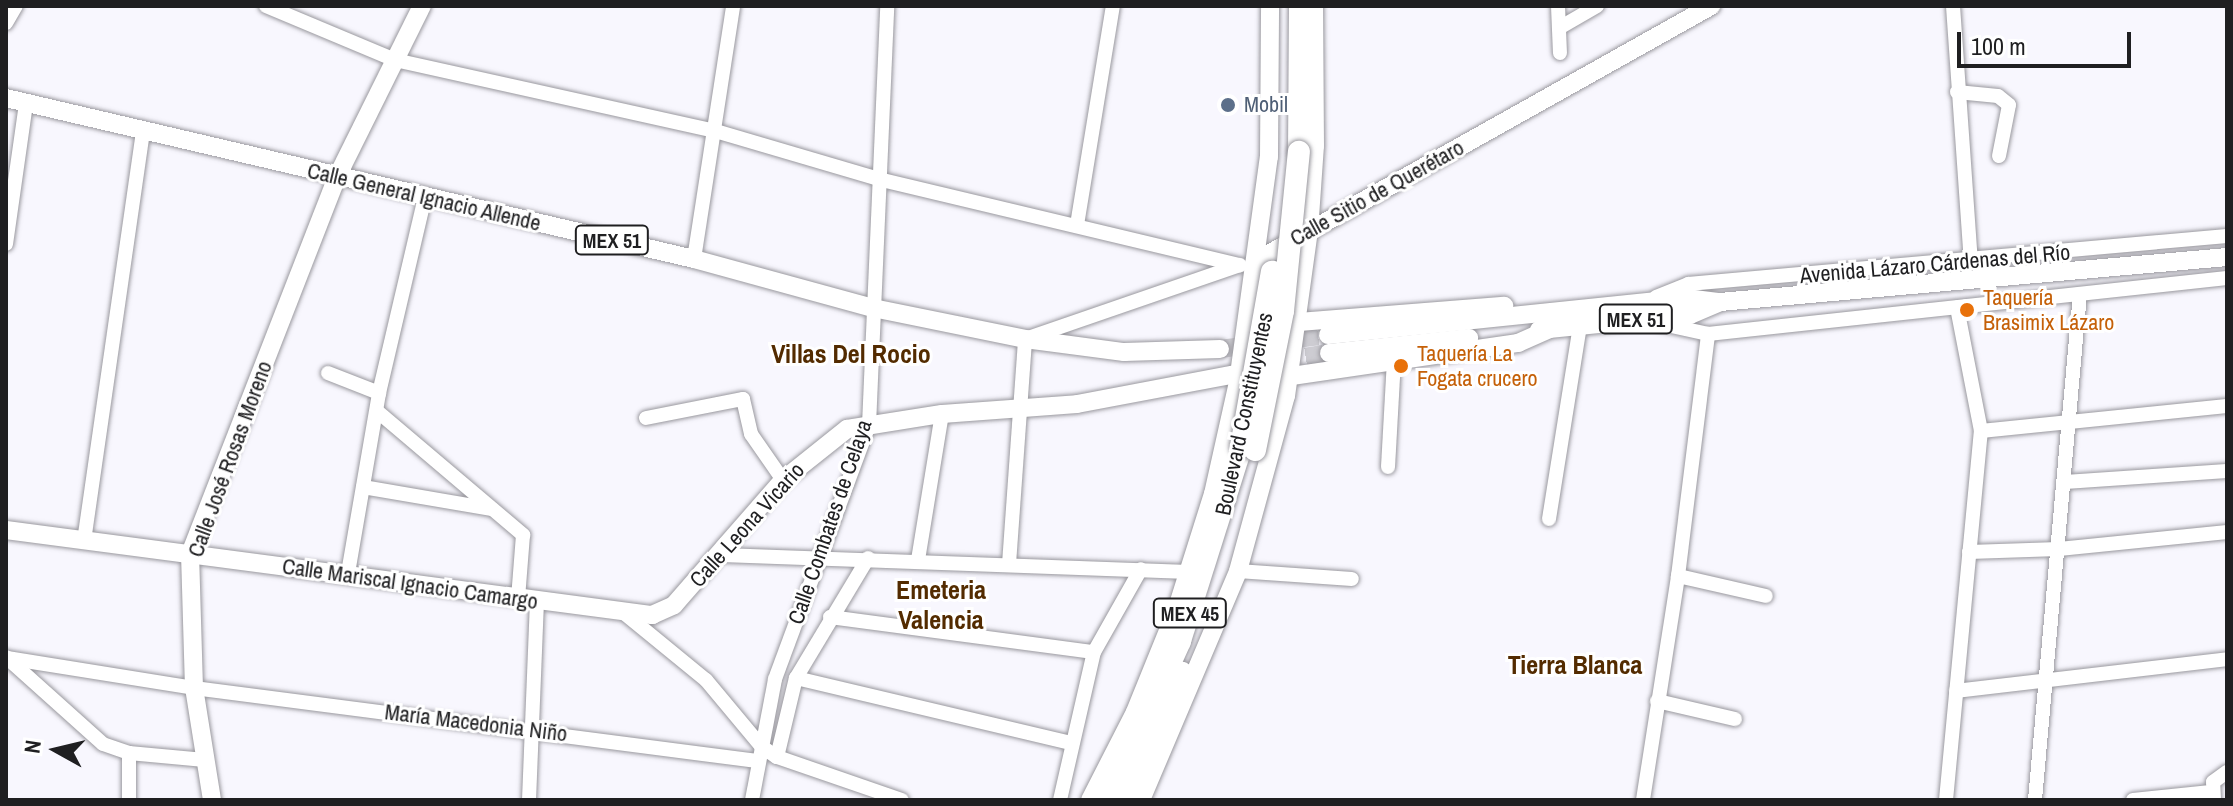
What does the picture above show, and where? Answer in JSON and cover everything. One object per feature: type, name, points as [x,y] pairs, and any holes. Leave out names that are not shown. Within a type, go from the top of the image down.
[{"type":"highway","name":"Boulevard Constituyentes","points":[[1126,800],[1217,580],[1270,393],[1292,229],[1294,36],[1285,6]]},
{"type":"highway","name":"Boulevard Constituyentes","points":[[1108,800],[1180,641],[1241,447],[1275,246],[1294,36],[1300,6]]},
{"type":"main road","name":"Calle José Rosas Moreno","points":[[212,800],[194,688],[190,554],[337,177],[422,6]]},
{"type":"main road","points":[[1090,800],[1135,712],[1189,572],[1246,329],[1248,263],[1269,157],[1270,6]]},
{"type":"main road","points":[[1141,800],[1238,571],[1289,377],[1309,231],[1315,146],[1314,6]]},
{"type":"main road","name":"Calle Sitio de Querétaro","points":[[1248,263],[1711,6]]},
{"type":"main road","name":"Calle General Ignacio Allende","points":[[6,98],[694,259],[873,308],[1025,339],[1124,352],[1220,349]]},
{"type":"main road","name":"Avenida Lázaro Cárdenas del Río","points":[[1720,302],[1690,315],[1549,329],[1329,344],[1686,298],[1720,302],[2227,257]]},
{"type":"main road","points":[[1246,329],[1298,321],[1551,302],[1598,309]]},
{"type":"main road","name":"Calle Leona Vicario","points":[[624,613],[665,611],[722,555],[783,480],[834,436],[869,425],[942,414],[1077,404],[1105,407],[1234,379],[1289,377],[1518,343],[1549,329]]},
{"type":"main road","name":"Calle Mariscal Ignacio Camargo","points":[[6,530],[348,573],[624,613]]},
{"type":"street","points":[[6,23],[16,6]]},
{"type":"street","points":[[266,6],[395,60],[712,130],[878,179],[1248,263]]},
{"type":"street","points":[[694,259],[733,6]]},
{"type":"street","name":"Calle Combates de Celaya","points":[[752,800],[775,679],[869,425],[887,6]]},
{"type":"street","points":[[1077,225],[1113,6]]},
{"type":"street","points":[[1558,6],[1560,53]]},
{"type":"street","points":[[1559,28],[1597,6]]},
{"type":"street","points":[[1953,6],[1971,262]]},
{"type":"street","points":[[1957,92],[1998,96],[2009,105],[1999,156]]},
{"type":"street","points":[[6,244],[26,103]]},
{"type":"street","points":[[84,541],[143,131]]},
{"type":"street","points":[[348,573],[379,393],[425,197]]},
{"type":"street","name":"Avenida Lázaro Cárdenas del Río","points":[[1646,302],[1688,284],[1971,262],[2227,236]]},
{"type":"street","name":"Calle Sitio de Querétaro","points":[[1025,339],[1248,263]]},
{"type":"street","name":"Avenida Lázaro Cárdenas del Río","points":[[1637,319],[1708,334],[2227,278]]},
{"type":"street","points":[[2035,800],[2072,422],[2080,294]]},
{"type":"street","points":[[1946,800],[1981,431],[1957,307]]},
{"type":"street","points":[[1549,519],[1580,325]]},
{"type":"street","points":[[1643,800],[1678,576],[1708,334]]},
{"type":"street","points":[[1009,564],[1025,339]]},
{"type":"street","points":[[1388,467],[1394,361]]},
{"type":"street","points":[[328,373],[379,393]]},
{"type":"street","points":[[646,418],[743,399],[751,434],[783,480]]},
{"type":"street","points":[[1981,431],[2227,406]]},
{"type":"street","points":[[377,411],[523,535],[518,599]]},
{"type":"street","points":[[918,560],[942,414]]},
{"type":"street","points":[[2065,482],[2227,471]]},
{"type":"street","points":[[363,487],[492,509]]},
{"type":"street","points":[[1969,552],[2059,549],[2227,532]]},
{"type":"street","points":[[722,555],[1189,572]]},
{"type":"street","points":[[777,757],[796,678],[868,558]]},
{"type":"street","points":[[1060,800],[1094,652],[1141,569]]},
{"type":"street","points":[[1238,571],[1352,579]]},
{"type":"street","points":[[1678,576],[1766,596]]},
{"type":"street","points":[[529,800],[537,601]]},
{"type":"street","points":[[624,613],[706,680],[759,754],[777,757],[866,794],[902,800]]},
{"type":"street","points":[[830,617],[1094,652]]},
{"type":"street","points":[[7,657],[103,744],[129,753],[205,760]]},
{"type":"street","name":"María Macedonia Niño","points":[[7,657],[194,688],[532,730],[759,754]]},
{"type":"street","points":[[1956,691],[2227,659]]},
{"type":"street","points":[[796,678],[1072,743]]},
{"type":"street","points":[[1657,701],[1735,719]]},
{"type":"street","points":[[129,753],[129,800]]},
{"type":"street","points":[[2133,800],[2213,796],[2213,782],[2227,772]]},
{"type":"tunnel","points":[[1220,349],[1328,335]]},
{"type":"tunnel","points":[[1279,361],[1329,353]]},
{"type":"place","name":"Mobil","points":[[1228,105]]},
{"type":"place","name":"Taquería Brasimix Lázaro","points":[[1967,310]]},
{"type":"place","name":"Taquería La Fogata crucero","points":[[1401,366]]},
{"type":"district","name":"Villas Del Rocio","points":[[851,354]]},
{"type":"district","name":"Emeteria Valencia","points":[[941,605]]},
{"type":"district","name":"Tierra Blanca","points":[[1575,665]]}]
